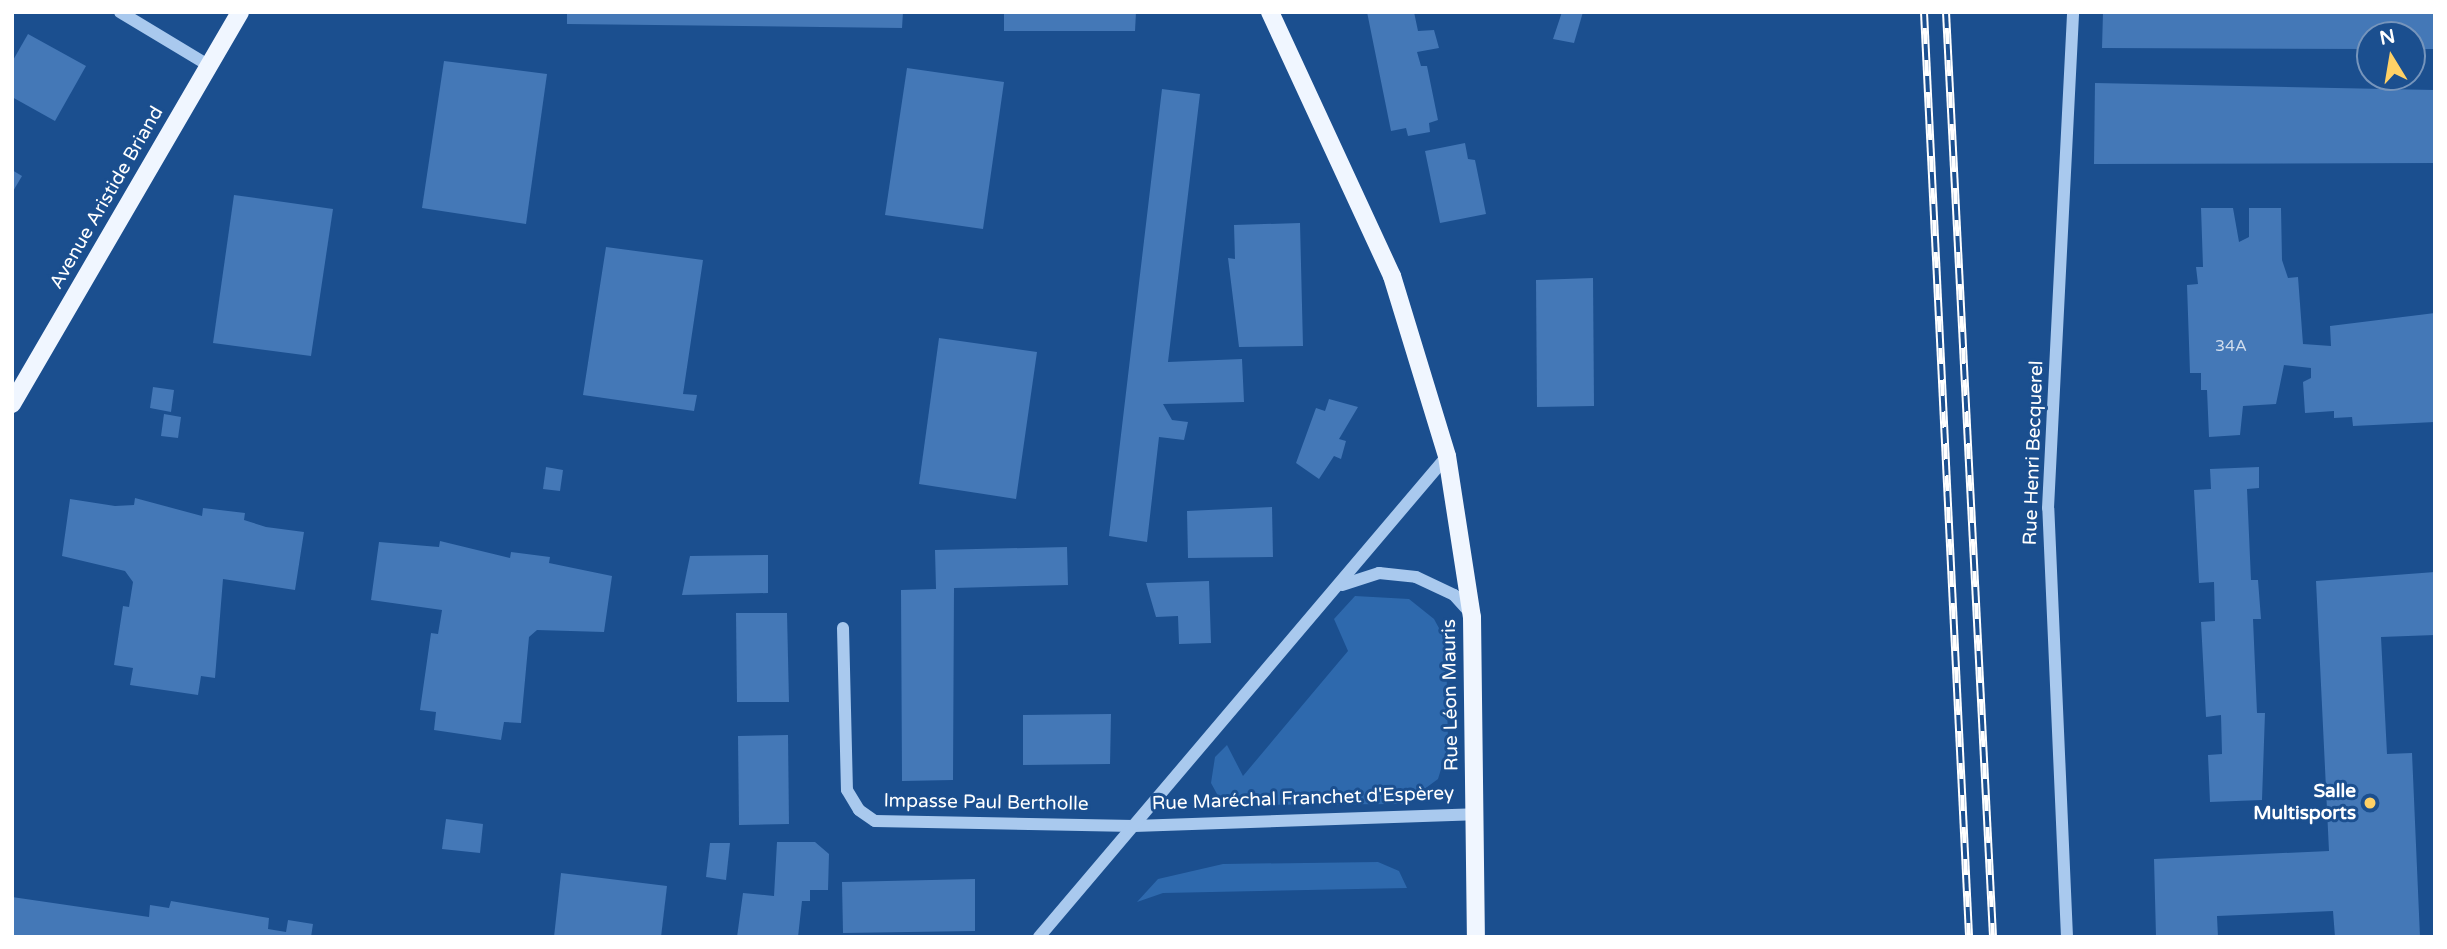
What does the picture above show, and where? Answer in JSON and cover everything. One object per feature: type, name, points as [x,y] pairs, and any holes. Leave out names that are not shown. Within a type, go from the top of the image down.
[{"type":"main road","name":"Avenue Aristide Briand","points":[[12,404],[240,12]]},
{"type":"main road","points":[[1270,12],[1392,276],[1447,456]]},
{"type":"main road","name":"Rue Léon Mauris","points":[[1447,456],[1472,617],[1476,937]]},
{"type":"street","points":[[120,12],[208,65]]},
{"type":"street","name":"Rue Henri Becquerel","points":[[2067,937],[2048,508],[2073,12]]},
{"type":"street","name":"Rue Maréchal Franchet d'Espèrey","points":[[1039,937],[1447,456]]},
{"type":"street","points":[[1339,586],[1379,573],[1416,577],[1454,595],[1472,617]]},
{"type":"street","name":"Impasse Paul Bertholle","points":[[843,628],[845,777],[859,810],[894,824],[1134,826]]},
{"type":"street","name":"Rue Maréchal Franchet d'Espèrey","points":[[1134,826],[1474,814]]},
{"type":"shaded area","points":[[1355,596],[1409,599],[1434,619],[1446,641],[1448,746],[1438,779],[1404,804],[1223,805],[1211,783],[1215,757],[1227,745],[1243,776],[1348,651],[1334,619]]},
{"type":"shaded area","points":[[1378,862],[1399,871],[1407,888],[1163,893],[1137,902],[1158,879],[1223,864]]},
{"type":"building","points":[[567,12],[903,12],[902,28],[567,24]]},
{"type":"building","points":[[1004,12],[1136,12],[1135,31],[1004,31]]},
{"type":"building","points":[[1367,12],[1414,12],[1418,31],[1434,30],[1439,48],[1417,52],[1421,66],[1427,66],[1438,120],[1429,123],[1430,132],[1408,136],[1406,128],[1391,131]]},
{"type":"building","points":[[1562,12],[1583,12],[1574,43],[1553,39]]},
{"type":"building","points":[[2103,12],[2435,12],[2435,49],[2426,49],[2426,21],[2356,21],[2356,49],[2102,48]]},
{"type":"building","points":[[28,34],[86,66],[55,121],[12,97],[12,62]]},
{"type":"building","points":[[444,61],[547,74],[526,224],[422,208]]},
{"type":"building","points":[[907,68],[1004,82],[983,229],[885,215]]},
{"type":"building","points":[[2095,83],[2356,88],[2356,91],[2435,90],[2435,163],[2094,164]]},
{"type":"building","points":[[1162,89],[1200,94],[1168,362],[1242,359],[1244,402],[1163,404],[1172,420],[1188,422],[1184,440],[1159,437],[1147,542],[1109,536]]},
{"type":"building","points":[[1465,143],[1468,159],[1475,160],[1486,214],[1440,223],[1425,151]]},
{"type":"building","points":[[12,170],[22,176],[12,193]]},
{"type":"building","points":[[234,195],[333,209],[311,356],[213,343]]},
{"type":"building","points":[[2201,208],[2233,208],[2239,242],[2249,237],[2249,208],[2281,208],[2282,260],[2288,278],[2298,277],[2303,344],[2331,346],[2330,326],[2435,313],[2435,422],[2353,426],[2352,417],[2334,418],[2334,411],[2305,413],[2303,382],[2311,378],[2311,368],[2284,365],[2276,404],[2243,406],[2240,435],[2209,437],[2207,390],[2201,390],[2201,373],[2190,373],[2187,285],[2198,284],[2196,267],[2203,267]]},
{"type":"building","points":[[1300,223],[1303,346],[1239,347],[1228,258],[1235,259],[1234,225]]},
{"type":"building","points":[[606,247],[703,260],[683,394],[697,395],[694,411],[583,395]]},
{"type":"building","points":[[1593,278],[1594,406],[1537,407],[1536,280]]},
{"type":"building","points":[[939,338],[1037,352],[1016,499],[919,484]]},
{"type":"building","points":[[153,387],[174,390],[171,412],[150,408]]},
{"type":"building","points":[[1329,399],[1358,407],[1339,439],[1346,441],[1341,459],[1334,456],[1319,479],[1296,463],[1316,408],[1325,411]]},
{"type":"building","points":[[164,414],[181,417],[178,438],[161,436]]},
{"type":"building","points":[[546,467],[563,470],[560,491],[543,489]]},
{"type":"building","points":[[2259,467],[2259,488],[2247,489],[2251,580],[2258,580],[2261,619],[2253,619],[2257,713],[2265,713],[2262,800],[2210,802],[2208,755],[2222,754],[2221,715],[2206,717],[2201,622],[2215,621],[2214,582],[2199,583],[2194,490],[2211,489],[2210,469]]},
{"type":"building","points":[[135,498],[202,516],[203,508],[245,513],[244,520],[266,527],[304,532],[295,590],[223,579],[215,678],[201,676],[198,695],[130,685],[133,668],[114,665],[123,606],[129,607],[133,582],[125,571],[62,556],[70,499],[115,506],[134,505]]},
{"type":"building","points":[[1272,507],[1273,557],[1188,558],[1187,511]]},
{"type":"building","points":[[440,541],[510,558],[511,552],[550,557],[549,563],[612,576],[604,632],[537,630],[529,637],[521,723],[504,722],[501,740],[434,730],[436,712],[420,710],[431,633],[438,634],[442,610],[371,600],[379,542],[439,547]]},
{"type":"building","points":[[1067,547],[1068,585],[954,588],[953,780],[902,781],[901,590],[936,589],[935,550]]},
{"type":"building","points":[[768,555],[768,593],[682,595],[690,556]]},
{"type":"building","points":[[2435,572],[2435,635],[2381,637],[2387,754],[2412,753],[2420,937],[2335,937],[2333,911],[2217,916],[2218,937],[2156,937],[2154,859],[2329,851],[2316,581]]},
{"type":"building","points":[[1209,581],[1211,643],[1179,644],[1178,616],[1156,617],[1146,583]]},
{"type":"building","points":[[736,613],[787,613],[789,702],[737,702]]},
{"type":"building","points":[[1111,714],[1110,764],[1023,765],[1023,715]]},
{"type":"building","points":[[788,735],[789,824],[739,825],[738,736]]},
{"type":"building","points":[[446,819],[483,824],[480,853],[442,849]]},
{"type":"building","points":[[777,842],[815,842],[829,854],[828,890],[810,890],[810,901],[802,901],[798,937],[737,937],[743,893],[774,896]]},
{"type":"building","points":[[710,843],[730,843],[726,880],[706,877]]},
{"type":"building","points":[[561,873],[667,886],[661,937],[554,937]]},
{"type":"building","points":[[975,879],[975,931],[843,933],[842,882]]},
{"type":"building","points":[[12,897],[149,917],[150,905],[169,908],[171,901],[269,918],[268,929],[286,932],[288,920],[313,924],[311,937],[12,937]]},
{"type":"railway","points":[[1924,12],[1969,937]]},
{"type":"railway","points":[[1946,12],[1993,937]]},
{"type":"place","name":"Salle Multisports","points":[[2370,803]]}]
